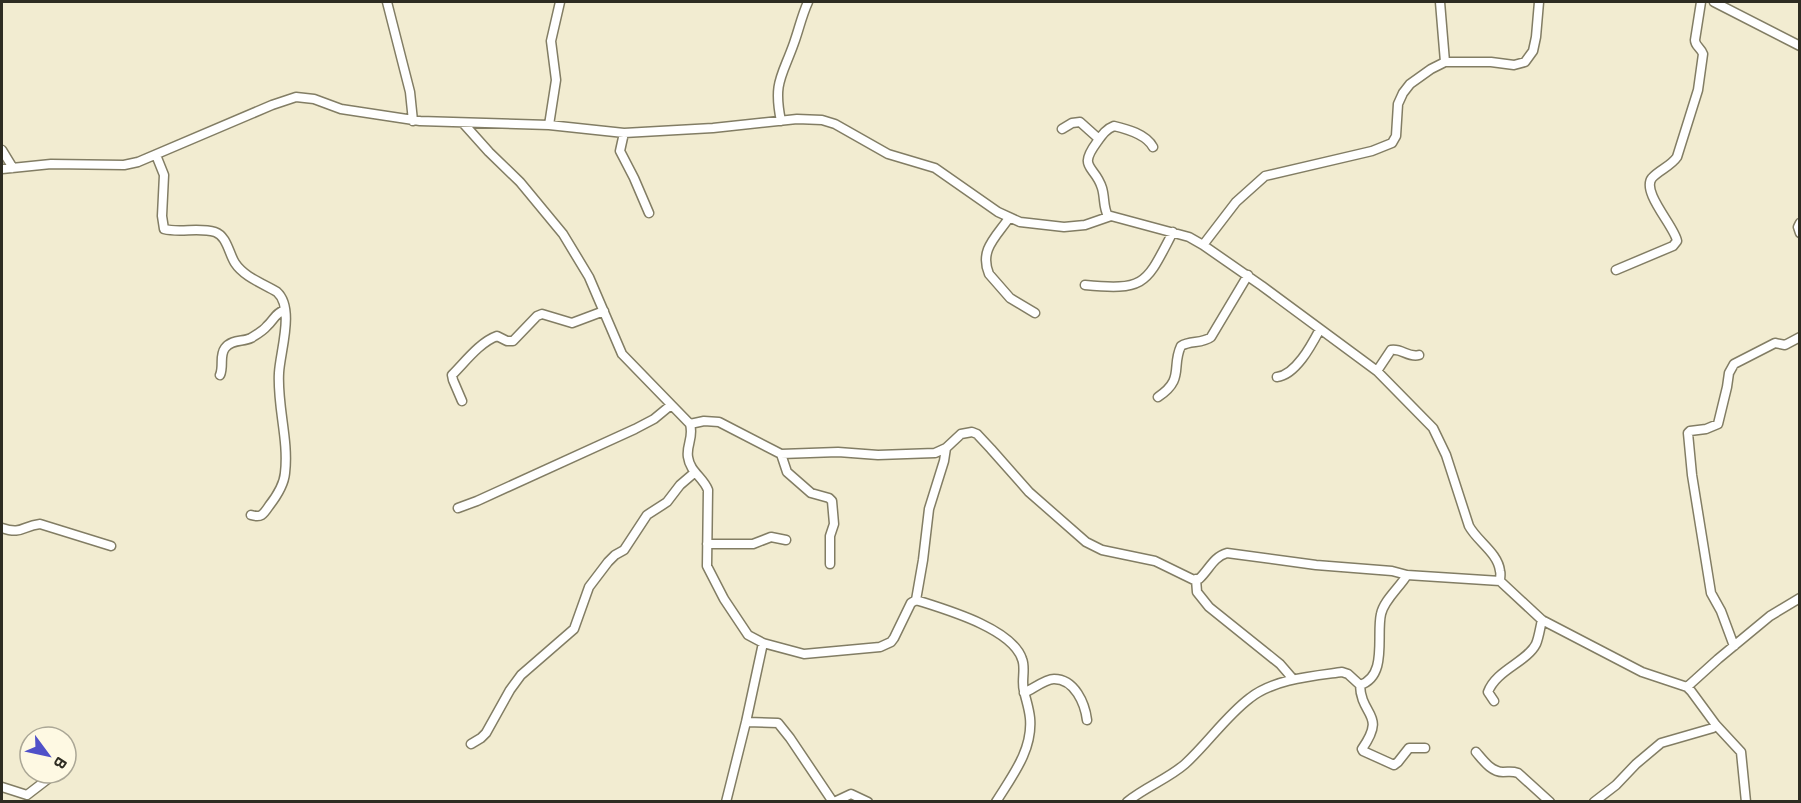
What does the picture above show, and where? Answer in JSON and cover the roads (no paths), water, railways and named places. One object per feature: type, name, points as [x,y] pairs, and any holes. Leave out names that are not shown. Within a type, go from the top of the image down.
[{"type":"street","points":[[387,2],[410,92],[413,121]]},
{"type":"street","points":[[549,125],[556,80],[551,41],[560,2]]},
{"type":"street","points":[[781,121],[777,102],[778,81],[808,2]]},
{"type":"street","points":[[1440,2],[1445,62]]},
{"type":"street","points":[[1203,245],[1236,202],[1265,176],[1372,151],[1392,143],[1396,136],[1398,104],[1403,93],[1420,76],[1445,62],[1491,62],[1514,65],[1525,62],[1533,51],[1539,2]]},
{"type":"street","points":[[1616,270],[1673,246],[1677,241],[1659,209],[1650,182],[1677,157],[1698,90],[1703,54],[1695,40],[1701,2]]},
{"type":"street","points":[[1713,2],[1799,44]]},
{"type":"street","points":[[2,169],[51,164],[124,165],[156,155],[272,105],[297,98],[314,99],[350,111],[413,121],[549,125],[624,133],[713,129],[813,119],[835,124],[888,154],[940,170],[1009,218],[1020,222],[1064,227],[1085,225],[1112,216],[1189,237],[1203,245],[1377,371],[1433,428],[1446,455],[1469,526],[1498,564],[1500,581]]},
{"type":"street","points":[[1062,129],[1072,123],[1080,122],[1099,139]]},
{"type":"street","points":[[463,123],[520,182],[563,234],[578,256],[622,354],[690,424],[692,434],[687,452],[690,466],[708,490],[706,544],[709,572],[748,635],[763,643],[804,654],[880,647],[891,642],[911,603],[916,600],[924,560],[929,509],[946,448]]},
{"type":"street","points":[[1108,216],[1104,209],[1102,188],[1089,168],[1089,153],[1111,127],[1118,127],[1146,139],[1153,147]]},
{"type":"street","points":[[624,133],[620,151],[649,213]]},
{"type":"street","points":[[2,150],[13,168]]},
{"type":"street","points":[[156,155],[164,175],[162,216],[164,229],[218,234],[223,238],[236,265],[281,296],[285,310],[278,387],[284,437],[285,473],[279,490],[263,515],[261,517],[251,515]]},
{"type":"street","points":[[1009,218],[986,251],[987,270],[1010,298],[1035,313]]},
{"type":"street","points":[[1800,223],[1798,227],[1800,233]]},
{"type":"street","points":[[1085,285],[1129,286],[1140,282],[1152,272],[1173,232]]},
{"type":"street","points":[[1158,397],[1172,384],[1181,346],[1209,339],[1248,276]]},
{"type":"street","points":[[220,375],[223,368],[221,355],[226,346],[252,337],[267,327],[276,315],[285,310]]},
{"type":"street","points":[[462,401],[452,375],[491,339],[497,336],[513,341],[537,316],[542,314],[572,323],[604,311]]},
{"type":"street","points":[[1278,377],[1287,374],[1302,358],[1320,329]]},
{"type":"street","points":[[1734,646],[1711,593],[1692,475],[1688,433],[1713,427],[1718,423],[1729,373],[1734,364],[1775,343],[1785,345],[1800,337]]},
{"type":"street","points":[[1377,371],[1391,350],[1398,350],[1411,356],[1419,355]]},
{"type":"street","points":[[458,508],[626,433],[654,419],[671,405]]},
{"type":"street","points":[[690,424],[704,421],[719,422],[781,454],[935,453],[946,448],[961,434],[972,432],[977,434],[1029,492],[1086,542],[1102,550],[1155,561],[1196,579],[1202,576],[1215,559],[1227,553],[1316,565],[1392,571],[1407,575],[1500,581],[1542,620],[1642,672],[1687,687],[1716,725],[1741,752],[1746,801]]},
{"type":"street","points":[[781,454],[787,472],[811,493],[832,501],[834,524],[830,536],[830,564]]},
{"type":"street","points":[[471,744],[486,733],[521,675],[574,629],[587,591],[612,557],[624,550],[651,511],[667,502],[680,485],[694,473]]},
{"type":"street","points":[[2,528],[18,532],[40,524],[111,546]]},
{"type":"street","points":[[706,544],[753,544],[771,537],[786,540]]},
{"type":"street","points":[[1360,685],[1369,681],[1375,670],[1380,641],[1381,612],[1407,575]]},
{"type":"street","points":[[1196,579],[1197,592],[1209,607],[1280,664],[1293,679]]},
{"type":"street","points":[[1687,687],[1770,616],[1800,598]]},
{"type":"street","points":[[916,600],[976,621],[1001,635],[1017,648],[1023,661],[1024,693],[1031,725],[1028,745],[996,801]]},
{"type":"street","points":[[1494,701],[1488,692],[1489,688],[1500,675],[1534,646],[1542,620]]},
{"type":"street","points":[[726,801],[763,643]]},
{"type":"street","points":[[1127,801],[1187,762],[1249,698],[1293,679],[1342,672],[1348,674],[1360,685],[1360,693],[1374,723],[1373,732],[1362,749],[1363,752],[1394,765],[1409,748],[1425,748]]},
{"type":"street","points":[[1024,693],[1050,679],[1062,681],[1073,688],[1082,699],[1087,720]]},
{"type":"street","points":[[746,722],[778,723],[834,801],[851,794],[868,801]]},
{"type":"street","points":[[1594,801],[1616,785],[1661,743],[1713,728],[1716,725]]},
{"type":"street","points":[[1476,752],[1499,772],[1518,773],[1550,801]]},
{"type":"street","points":[[2,787],[27,795],[40,785]]}]
